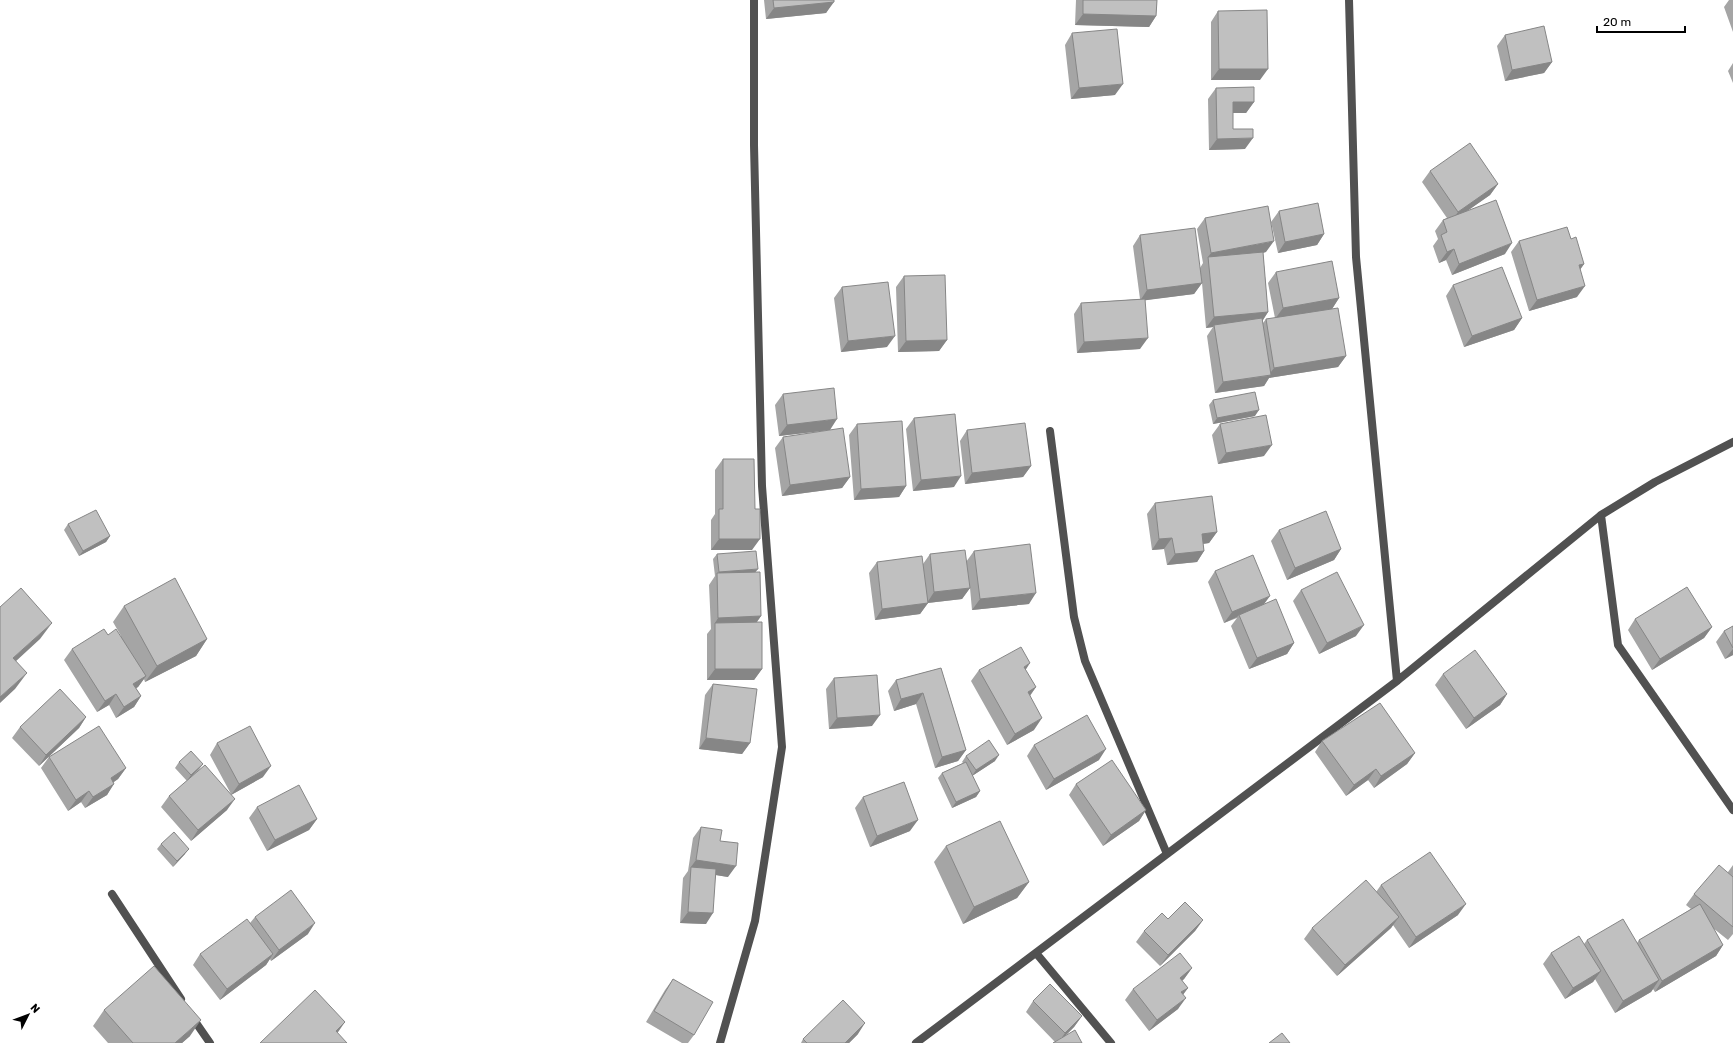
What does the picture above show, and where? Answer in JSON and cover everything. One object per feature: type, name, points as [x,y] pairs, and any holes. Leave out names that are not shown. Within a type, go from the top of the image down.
[{"type":"street","points":[[720,1043],[756,921],[782,747],[762,486],[754,145],[754,0]]},
{"type":"street","points":[[1349,0],[1356,257],[1397,681]]},
{"type":"street","points":[[1050,431],[1074,617],[1085,661],[1167,854]]},
{"type":"street","points":[[916,1043],[1397,681],[1601,515],[1655,482],[1733,442]]},
{"type":"street","points":[[1601,515],[1618,645],[1733,810]]},
{"type":"street","points":[[112,894],[210,1043]]},
{"type":"street","points":[[1036,953],[1112,1043]]},
{"type":"building","points":[[773,0],[834,0],[834,2],[774,8]]},
{"type":"building","points":[[1083,0],[1157,0],[1156,16],[1083,14]]},
{"type":"building","points":[[1267,10],[1268,69],[1219,69],[1218,11]]},
{"type":"building","points":[[1544,26],[1552,62],[1512,70],[1505,35]]},
{"type":"building","points":[[1117,29],[1123,84],[1079,88],[1072,33]]},
{"type":"building","points":[[1254,87],[1254,102],[1233,102],[1233,129],[1253,129],[1253,138],[1217,139],[1216,88]]},
{"type":"building","points":[[1470,143],[1498,184],[1458,212],[1430,171]]},
{"type":"building","points":[[1496,200],[1512,243],[1459,264],[1454,249],[1447,252],[1441,235],[1447,232],[1443,220]]},
{"type":"building","points":[[1318,203],[1324,234],[1285,242],[1279,211]]},
{"type":"building","points":[[1268,206],[1274,241],[1211,253],[1205,218]]},
{"type":"building","points":[[1567,227],[1571,239],[1576,237],[1584,264],[1579,265],[1585,286],[1537,300],[1519,241]]},
{"type":"building","points":[[1195,228],[1202,283],[1147,290],[1140,235]]},
{"type":"building","points":[[1263,252],[1268,312],[1214,317],[1208,257]]},
{"type":"building","points":[[1332,261],[1339,298],[1283,308],[1276,272]]},
{"type":"building","points":[[1502,267],[1522,318],[1472,336],[1453,285]]},
{"type":"building","points":[[945,275],[947,340],[906,341],[904,276]]},
{"type":"building","points":[[888,282],[895,336],[848,341],[842,287]]},
{"type":"building","points":[[1145,299],[1148,338],[1084,342],[1081,303]]},
{"type":"building","points":[[1338,308],[1346,356],[1274,368],[1266,319]]},
{"type":"building","points":[[1262,318],[1271,375],[1223,382],[1214,325]]},
{"type":"building","points":[[834,388],[837,419],[787,425],[783,394]]},
{"type":"building","points":[[1255,392],[1259,410],[1217,418],[1213,400]]},
{"type":"building","points":[[955,414],[961,476],[921,480],[914,418]]},
{"type":"building","points":[[1266,415],[1272,445],[1226,453],[1220,424]]},
{"type":"building","points":[[902,421],[906,486],[861,489],[857,424]]},
{"type":"building","points":[[1025,423],[1031,466],[972,473],[967,430]]},
{"type":"building","points":[[843,428],[850,477],[790,485],[783,437]]},
{"type":"building","points":[[723,459],[754,459],[755,509],[760,509],[760,539],[719,539],[719,509],[723,509]]},
{"type":"building","points":[[1212,496],[1217,532],[1202,534],[1204,551],[1175,554],[1172,538],[1159,539],[1155,503]]},
{"type":"building","points":[[96,510],[110,536],[83,551],[68,524]]},
{"type":"building","points":[[1326,511],[1341,549],[1295,568],[1279,530]]},
{"type":"building","points":[[1030,544],[1036,593],[980,599],[974,551]]},
{"type":"building","points":[[965,550],[970,588],[934,592],[930,554]]},
{"type":"building","points":[[756,551],[758,569],[719,572],[717,554]]},
{"type":"building","points":[[1253,555],[1270,596],[1232,612],[1215,571]]},
{"type":"building","points":[[922,556],[928,603],[882,609],[877,562]]},
{"type":"building","points":[[760,572],[761,616],[718,618],[717,573]]},
{"type":"building","points":[[1337,572],[1364,625],[1327,643],[1301,590]]},
{"type":"building","points":[[175,578],[207,639],[157,666],[124,606]]},
{"type":"building","points":[[1687,587],[1712,627],[1660,659],[1635,619]]},
{"type":"building","points":[[21,588],[52,623],[13,658],[27,673],[0,697],[0,607]]},
{"type":"building","points":[[1276,599],[1294,643],[1257,658],[1239,615]]},
{"type":"building","points":[[762,622],[762,669],[715,669],[715,623]]},
{"type":"building","points":[[1733,626],[1733,648],[1724,631]]},
{"type":"building","points":[[104,629],[108,635],[116,629],[146,676],[133,684],[141,696],[124,707],[116,694],[105,701],[72,649]]},
{"type":"building","points":[[1021,647],[1030,663],[1024,667],[1036,687],[1028,692],[1042,718],[1015,734],[979,670]]},
{"type":"building","points":[[1475,650],[1507,694],[1474,718],[1443,674]]},
{"type":"building","points":[[941,668],[966,750],[942,757],[923,693],[901,699],[896,680]]},
{"type":"building","points":[[877,675],[880,715],[837,718],[834,678]]},
{"type":"building","points":[[713,684],[757,689],[750,743],[706,738]]},
{"type":"building","points":[[60,689],[86,717],[46,755],[20,727]]},
{"type":"building","points":[[1380,703],[1415,753],[1381,776],[1376,769],[1354,785],[1322,741]]},
{"type":"building","points":[[1087,715],[1106,749],[1054,779],[1034,745]]},
{"type":"building","points":[[99,726],[126,768],[111,778],[114,784],[93,797],[89,791],[76,800],[49,757]]},
{"type":"building","points":[[250,726],[271,766],[239,784],[217,743]]},
{"type":"building","points":[[989,740],[999,755],[976,770],[966,756]]},
{"type":"building","points":[[191,751],[203,764],[191,775],[179,762]]},
{"type":"building","points":[[1112,760],[1146,810],[1111,835],[1076,784]]},
{"type":"building","points":[[966,762],[980,791],[956,802],[942,773]]},
{"type":"building","points":[[205,765],[235,799],[198,830],[169,796]]},
{"type":"building","points":[[904,782],[918,820],[877,836],[863,797]]},
{"type":"building","points":[[299,785],[317,819],[275,840],[257,807]]},
{"type":"building","points":[[1000,821],[1029,882],[974,907],[946,846]]},
{"type":"building","points":[[701,827],[722,830],[720,841],[738,843],[736,866],[696,860]]},
{"type":"building","points":[[174,832],[189,849],[177,861],[161,844]]},
{"type":"building","points":[[1430,852],[1466,904],[1416,937],[1381,885]]},
{"type":"building","points":[[1719,865],[1733,877],[1733,927],[1694,894]]},
{"type":"building","points":[[691,867],[716,869],[713,913],[688,912]]},
{"type":"building","points":[[1366,880],[1399,917],[1345,965],[1312,928]]},
{"type":"building","points":[[291,890],[315,923],[279,950],[255,917]]},
{"type":"building","points":[[1185,902],[1203,920],[1168,955],[1144,931],[1162,913],[1168,919]]},
{"type":"building","points":[[1700,904],[1723,945],[1662,981],[1639,940]]},
{"type":"building","points":[[247,919],[273,954],[227,989],[200,954]]},
{"type":"building","points":[[1623,919],[1659,980],[1623,1001],[1587,940]]},
{"type":"building","points":[[1579,936],[1601,971],[1573,988],[1551,953]]},
{"type":"building","points":[[1180,953],[1192,968],[1180,978],[1188,988],[1181,992],[1186,998],[1157,1020],[1133,989]]},
{"type":"building","points":[[154,966],[201,1020],[175,1043],[133,1043],[104,1010]]},
{"type":"building","points":[[673,979],[713,1002],[694,1035],[654,1011]]},
{"type":"building","points":[[1050,984],[1082,1016],[1065,1033],[1033,1001]]},
{"type":"building","points":[[315,990],[345,1022],[336,1031],[347,1043],[260,1043]]},
{"type":"building","points":[[843,1000],[865,1023],[845,1043],[807,1043],[803,1039]]},
{"type":"building","points":[[1075,1030],[1082,1043],[1053,1043]]},
{"type":"building","points":[[1282,1033],[1290,1043],[1269,1043]]}]
